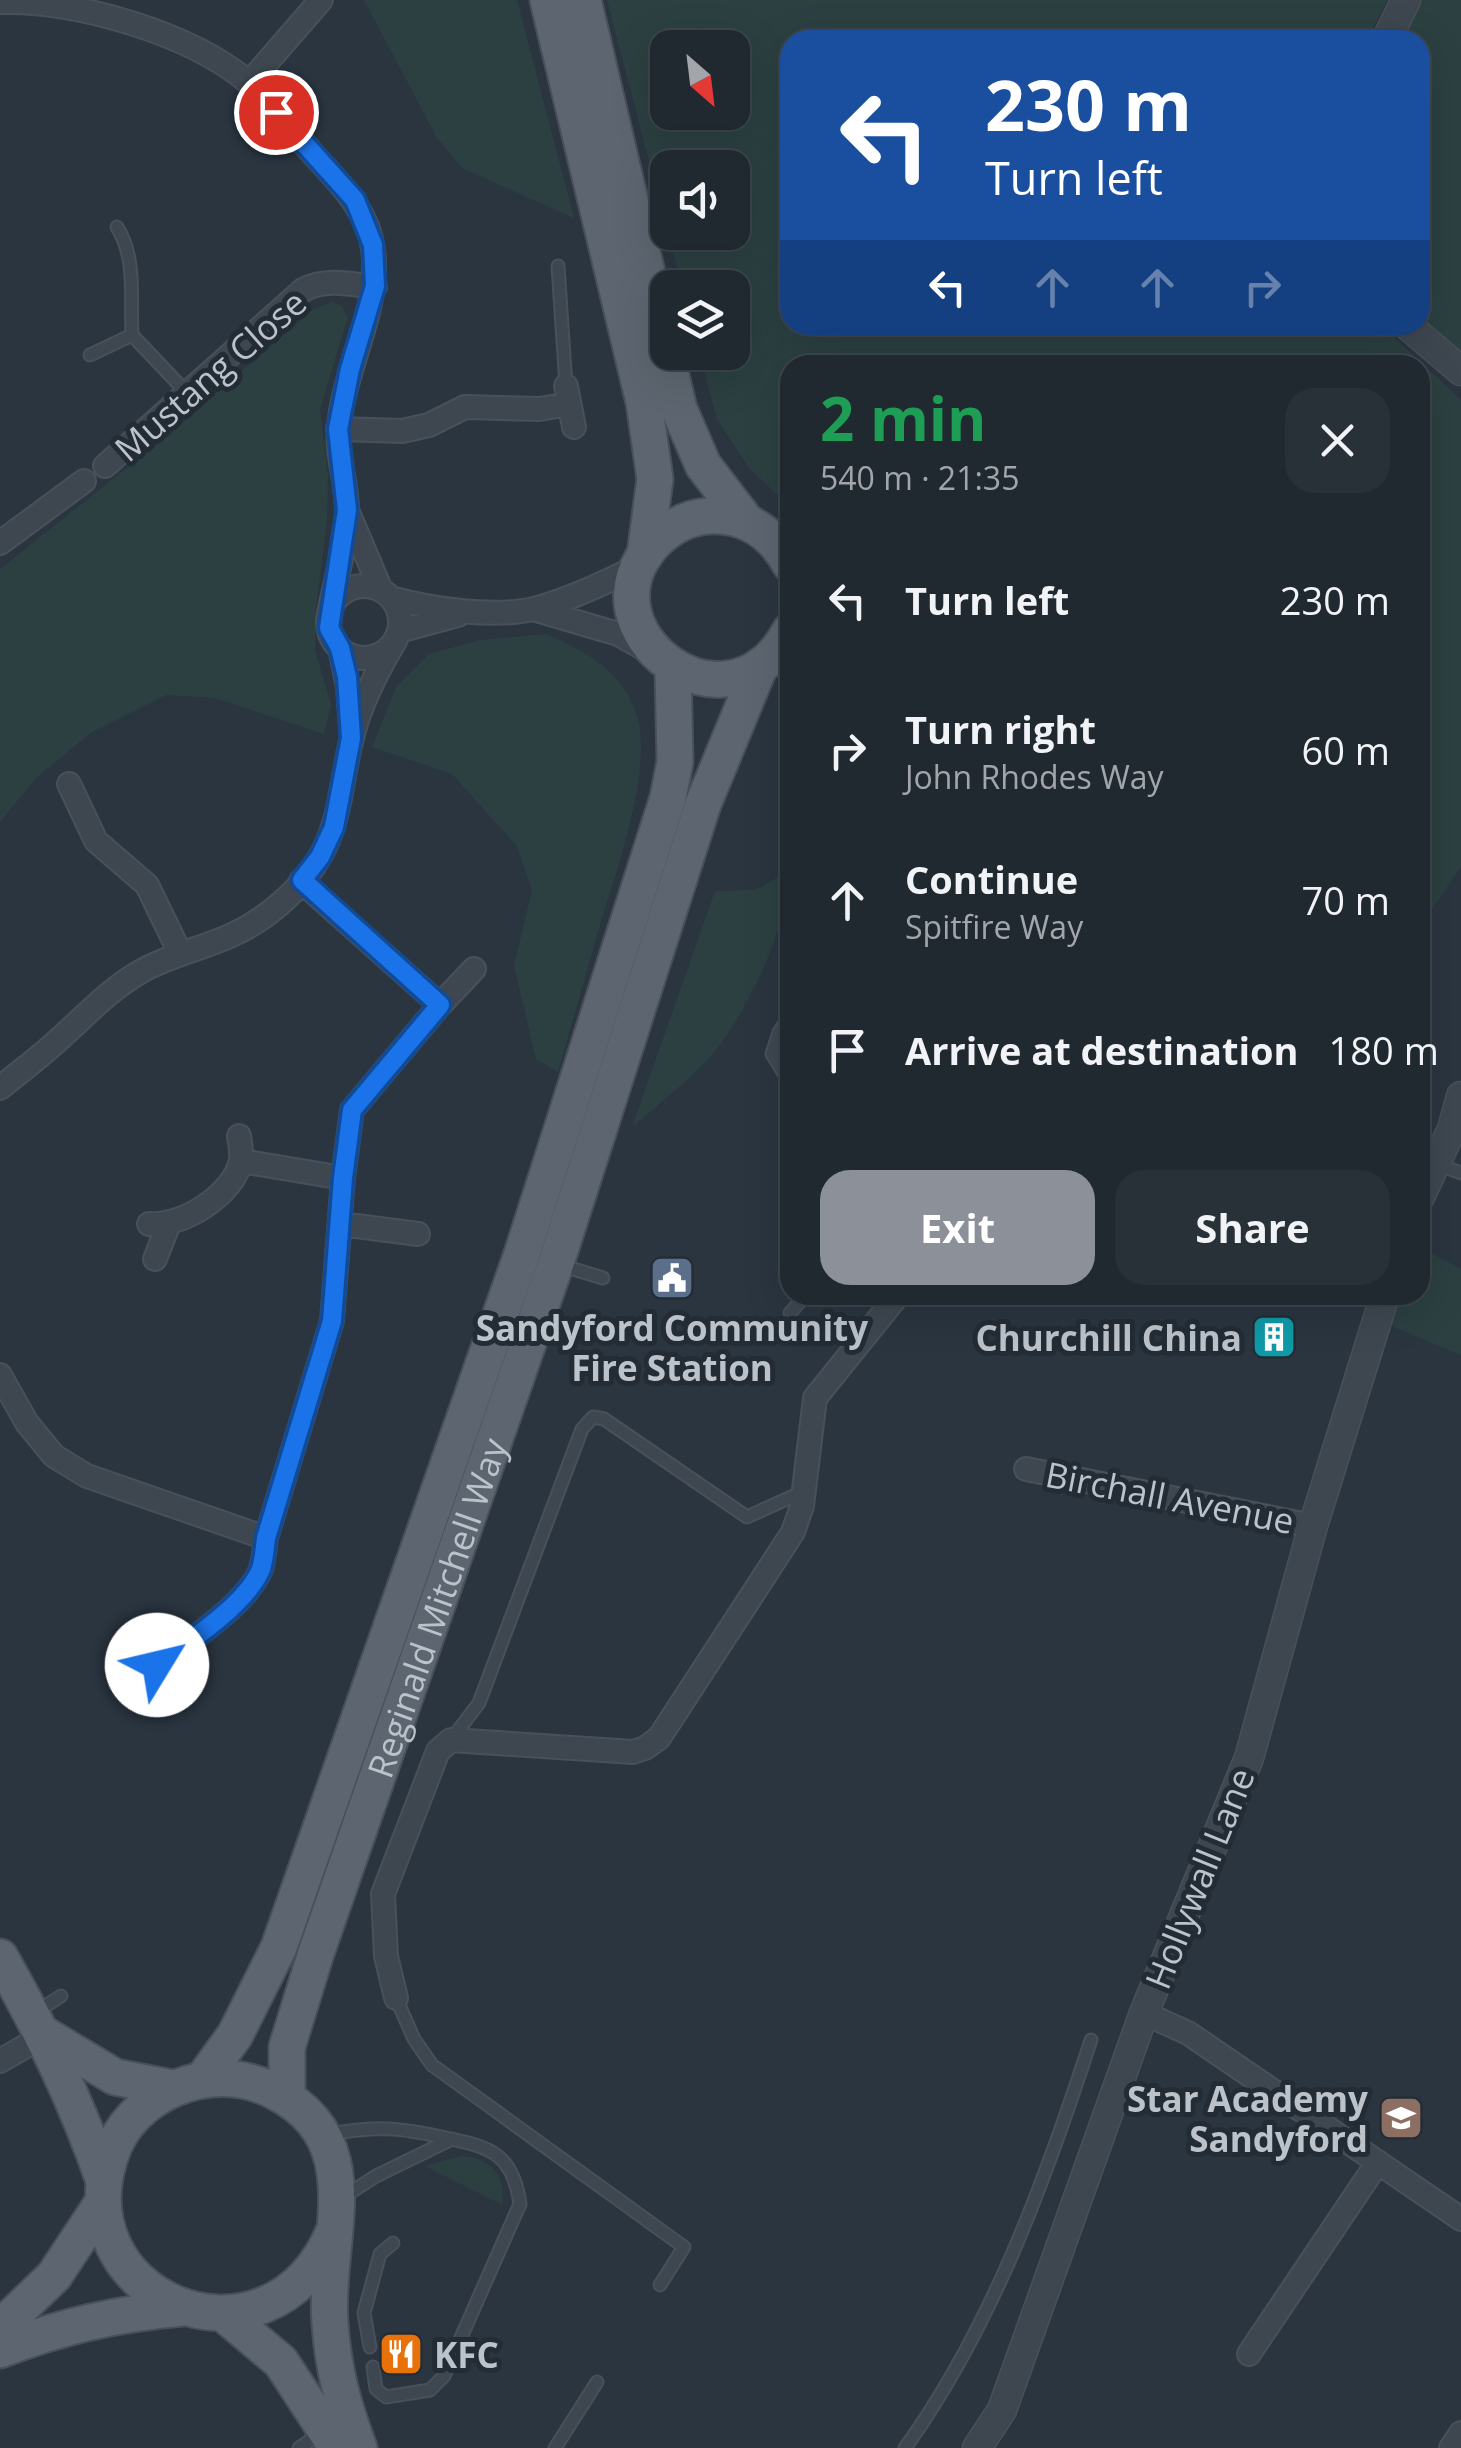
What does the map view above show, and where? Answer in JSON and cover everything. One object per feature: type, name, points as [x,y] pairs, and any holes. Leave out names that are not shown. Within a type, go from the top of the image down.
[{"type":"main road","points":[[548,0],[644,402],[654,479],[633,598],[636,620],[642,635],[665,662],[702,679],[742,675],[780,647]]},
{"type":"main road","points":[[584,0],[679,409],[704,464],[746,521],[780,547]]},
{"type":"main road","points":[[642,561],[662,536],[683,522],[714,516],[746,521]]},
{"type":"main road","name":"Reginald Mitchell Way","points":[[188,2084],[235,2035],[279,1947],[539,1259],[702,804],[780,647]]},
{"type":"main road","name":"Reginald Mitchell Way","points":[[287,2098],[287,2048],[316,1953],[404,1707],[539,1259],[668,798],[676,762],[665,662]]},
{"type":"main road","points":[[0,1957],[46,2015],[115,2077],[188,2084],[242,2079],[287,2098],[323,2136],[338,2174],[329,2320],[339,2395],[359,2448]]},
{"type":"main road","points":[[46,2015],[79,2108],[103,2192],[106,2223],[118,2254],[134,2276],[154,2293],[182,2308]]},
{"type":"main road","points":[[0,2328],[54,2276],[103,2192],[115,2144],[130,2121],[149,2103],[188,2084]]},
{"type":"main road","points":[[0,2350],[51,2331],[119,2314],[182,2308],[224,2314],[264,2306],[286,2294],[314,2269],[336,2216]]},
{"type":"main road","points":[[224,2314],[281,2362],[320,2442]]},
{"type":"street","points":[[249,83],[321,0],[340,16]]},
{"type":"street","points":[[1391,30],[1406,0]]},
{"type":"street","points":[[0,2],[56,4],[137,24],[177,38],[213,57],[249,83],[355,200],[373,245],[375,286],[350,369],[338,429],[347,510],[329,614],[329,628],[340,648],[348,687],[351,738]]},
{"type":"street","name":"Mustang Close","points":[[105,466],[303,290],[317,283],[333,282],[375,286]]},
{"type":"street","points":[[1420,335],[1461,371]]},
{"type":"street","points":[[338,429],[402,431],[429,425],[465,407],[539,410],[570,406]]},
{"type":"street","name":"Mustang Close","points":[[0,543],[84,482]]},
{"type":"street","points":[[0,1088],[96,1002],[141,972],[180,952],[231,935],[263,917],[320,857],[334,827],[351,738],[397,636],[399,612],[386,594],[347,510]]},
{"type":"street","points":[[329,614],[336,600],[363,586],[417,604],[476,611],[533,609],[576,595],[642,561]]},
{"type":"street","points":[[533,609],[618,634],[665,662]]},
{"type":"street","points":[[340,648],[352,656],[376,656],[397,636],[476,611]]},
{"type":"street","points":[[69,784],[96,840],[148,884],[180,952]]},
{"type":"street","points":[[302,880],[440,1005]]},
{"type":"street","points":[[157,1665],[242,1596],[260,1570],[266,1538],[332,1321],[352,1110],[474,969]]},
{"type":"street","points":[[1430,1187],[1448,1168],[1461,1096]]},
{"type":"street","points":[[154,1258],[159,1225],[224,1194],[241,1161],[239,1136]]},
{"type":"street","points":[[241,1161],[343,1178]]},
{"type":"street","points":[[341,1224],[418,1234]]},
{"type":"street","points":[[396,1998],[386,1956],[383,1894],[438,1751],[451,1740],[633,1752],[658,1738],[793,1532],[803,1492],[815,1398],[890,1305]]},
{"type":"street","name":"Hollywall Lane","points":[[986,2445],[1002,2410],[1144,2012],[1249,1758],[1313,1526],[1381,1305]]},
{"type":"street","points":[[0,1375],[54,1456],[87,1476],[266,1538]]},
{"type":"street","name":"Birchall Avenue","points":[[1026,1469],[1313,1526]]},
{"type":"street","points":[[1144,2012],[1188,2033],[1461,2219]]},
{"type":"street","points":[[0,2061],[46,2015]]},
{"type":"street","points":[[1249,2354],[1378,2162]]},
{"type":"street","points":[[1451,2448],[1461,2432]]},
{"type":"lane","points":[[117,227],[127,244],[130,264],[132,336],[188,394]]},
{"type":"lane","points":[[558,266],[570,406]]},
{"type":"lane","points":[[90,355],[132,336]]},
{"type":"lane","points":[[780,1031],[772,1054],[780,1067]]},
{"type":"lane","points":[[539,1259],[603,1278]]},
{"type":"lane","points":[[790,1313],[797,1305]]},
{"type":"lane","points":[[451,1740],[479,1703],[582,1429],[594,1417],[604,1419],[747,1517],[803,1492]]},
{"type":"lane","points":[[396,1998],[414,2039],[432,2066],[684,2247],[660,2285]]},
{"type":"lane","points":[[905,2448],[934,2408],[1008,2259],[1049,2169],[1092,2040]]},
{"type":"lane","points":[[323,2136],[376,2126],[477,2143],[506,2164],[517,2185],[520,2204],[444,2376],[430,2390],[386,2398],[376,2389],[373,2367]]},
{"type":"lane","points":[[336,2216],[385,2171],[452,2139]]},
{"type":"lane","points":[[370,2347],[364,2313],[380,2254],[393,2243]]},
{"type":"lane","points":[[555,2448],[597,2382]]},
{"type":"green space","points":[[364,0],[517,0],[574,218],[462,168],[437,138]]},
{"type":"green space","points":[[607,0],[1388,0],[1372,30],[780,30],[780,335],[1392,335],[1413,355],[780,355],[780,497],[749,468],[717,419],[704,370],[750,370],[750,270],[678,270],[672,250],[750,250],[750,150],[650,150],[650,165]]},
{"type":"green space","points":[[1422,0],[1461,0],[1461,363],[1430,334],[1430,30],[1408,30]]},
{"type":"green space","points":[[332,302],[342,306],[348,317],[320,409],[328,474],[315,650],[331,705],[324,734],[215,698],[166,695],[92,732],[37,777],[0,822],[0,569],[172,432],[312,310]]},
{"type":"green space","points":[[1430,371],[1461,400],[1461,867],[1430,912]]},
{"type":"green space","points":[[546,634],[587,654],[619,683],[635,710],[641,758],[624,847],[558,1072],[536,1059],[514,966],[532,890],[516,845],[452,774],[372,747],[396,687],[429,654],[480,640]]},
{"type":"green space","points":[[780,876],[780,924],[759,978],[727,1035],[707,1061],[632,1127],[715,891],[756,890]]},
{"type":"green space","points":[[1430,1252],[1461,1269],[1461,1355],[1389,1325],[1394,1305],[1430,1305]]},
{"type":"green space","points":[[461,2156],[480,2160],[494,2170],[502,2185],[503,2205],[425,2166]]},
{"type":"place","name":"Sandyford Community Fire Station","points":[[672,1278]]},
{"type":"place","name":"Churchill China","points":[[1274,1337]]},
{"type":"place","name":"Star Academy Sandyford","points":[[1401,2118]]},
{"type":"place","name":"KFC","points":[[401,2354]]},
{"type":"route","points":[[157,1665],[242,1596],[260,1570],[266,1538],[332,1321],[352,1110],[440,1005],[302,880],[320,857],[334,827],[351,738],[347,677],[340,648],[329,628],[347,510],[338,429],[350,369],[375,286],[373,245],[355,200],[276,112]]}]
